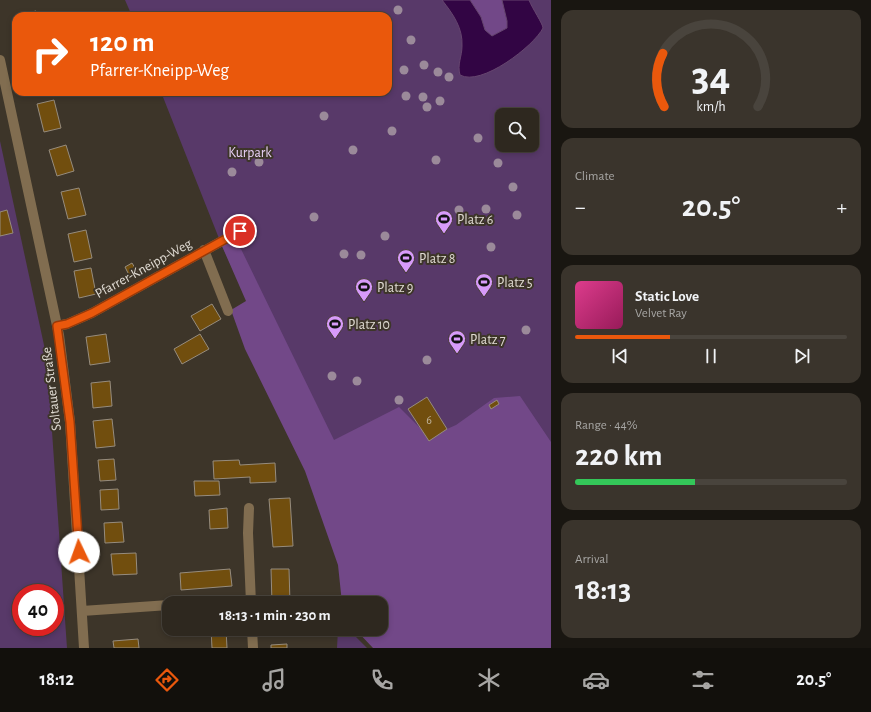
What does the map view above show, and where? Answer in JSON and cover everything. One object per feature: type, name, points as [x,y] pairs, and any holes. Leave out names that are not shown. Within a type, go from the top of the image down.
[{"type":"street","name":"Soltauer Straße","points":[[0,60],[57,326],[70,422],[84,648]]},
{"type":"street","name":"Pfarrer-Kneipp-Weg","points":[[57,326],[67,324],[92,313],[240,231]]},
{"type":"street","points":[[204,250],[228,311]]},
{"type":"street","points":[[249,508],[248,533],[251,596]]},
{"type":"street","points":[[82,610],[162,605]]},
{"type":"street","points":[[252,636],[253,648]]},
{"type":"green space","name":"Kurpark","points":[[125,0],[551,0],[551,648],[409,648],[388,603],[388,596],[385,596],[222,246],[163,96],[392,96],[392,12],[130,12]]},
{"type":"green space","points":[[0,141],[47,359],[63,584],[12,584],[12,636],[64,636],[64,605],[67,648],[0,648]]},
{"type":"green space","points":[[338,636],[355,636],[367,648],[337,648]]},
{"type":"shaded area","points":[[442,0],[470,0],[481,17],[485,30],[492,36],[507,28],[507,21],[502,0],[529,0],[543,28],[538,36],[529,45],[506,63],[481,75],[469,77],[460,75],[459,67],[462,50],[461,33],[453,16]]},
{"type":"shaded area","points":[[470,0],[502,0],[507,21],[507,28],[492,36],[487,33]]},
{"type":"shaded area","points":[[231,239],[241,249],[334,440],[399,407],[429,437],[456,425],[494,398],[520,396],[551,442],[551,648],[373,648],[362,636],[388,636],[388,596],[341,596],[338,565],[305,471],[245,349],[231,310],[246,301],[222,246]]},
{"type":"building","points":[[54,100],[61,128],[44,132],[37,104]]},
{"type":"building","points":[[66,145],[74,171],[57,176],[49,150]]},
{"type":"building","points":[[79,188],[86,215],[68,219],[61,192]]},
{"type":"building","points":[[7,210],[13,233],[0,236],[0,212]]},
{"type":"building","points":[[86,230],[92,258],[74,262],[68,234]]},
{"type":"building","points":[[132,263],[138,273],[130,277],[125,267]]},
{"type":"building","points":[[91,268],[96,294],[79,298],[74,271]]},
{"type":"building","points":[[212,304],[221,319],[200,331],[191,316]]},
{"type":"building","points":[[106,334],[110,362],[90,365],[86,337]]},
{"type":"building","points":[[200,334],[209,349],[182,364],[174,349]]},
{"type":"building","points":[[110,381],[112,406],[93,408],[91,383]]},
{"type":"building","points":[[427,397],[447,429],[429,441],[408,409]]},
{"type":"building","points":[[497,400],[499,404],[491,409],[489,405]]},
{"type":"building","points":[[112,419],[115,446],[96,448],[93,421]]},
{"type":"building","points":[[114,459],[116,480],[100,481],[98,460]]},
{"type":"building","points":[[239,460],[240,465],[275,463],[276,482],[250,483],[250,477],[214,479],[213,461]]},
{"type":"building","points":[[194,481],[219,481],[220,495],[195,496]]},
{"type":"building","points":[[118,489],[119,509],[101,510],[100,490]]},
{"type":"building","points":[[290,498],[293,546],[273,547],[269,499]]},
{"type":"building","points":[[227,508],[228,528],[210,529],[209,510]]},
{"type":"building","points":[[122,522],[124,542],[105,543],[104,523]]},
{"type":"building","points":[[136,553],[137,574],[113,575],[111,554]]},
{"type":"building","points":[[230,569],[232,586],[181,590],[180,573]]},
{"type":"building","points":[[271,569],[289,569],[290,596],[272,596]]},
{"type":"building","points":[[211,636],[226,636],[227,648],[212,648]]},
{"type":"building","points":[[138,639],[139,648],[114,648],[113,641]]},
{"type":"building","points":[[287,644],[287,648],[271,648],[271,645]]},
{"type":"place","name":"Platz 6","points":[[444,234]]},
{"type":"place","name":"Platz 8","points":[[406,273]]},
{"type":"place","name":"Platz 5","points":[[484,297]]},
{"type":"place","name":"Platz 9","points":[[364,302]]},
{"type":"place","name":"Platz 10","points":[[335,339]]},
{"type":"place","name":"Platz 7","points":[[457,354]]},
{"type":"route","points":[[79,552],[70,422],[57,326],[67,324],[92,313],[240,231]]}]
